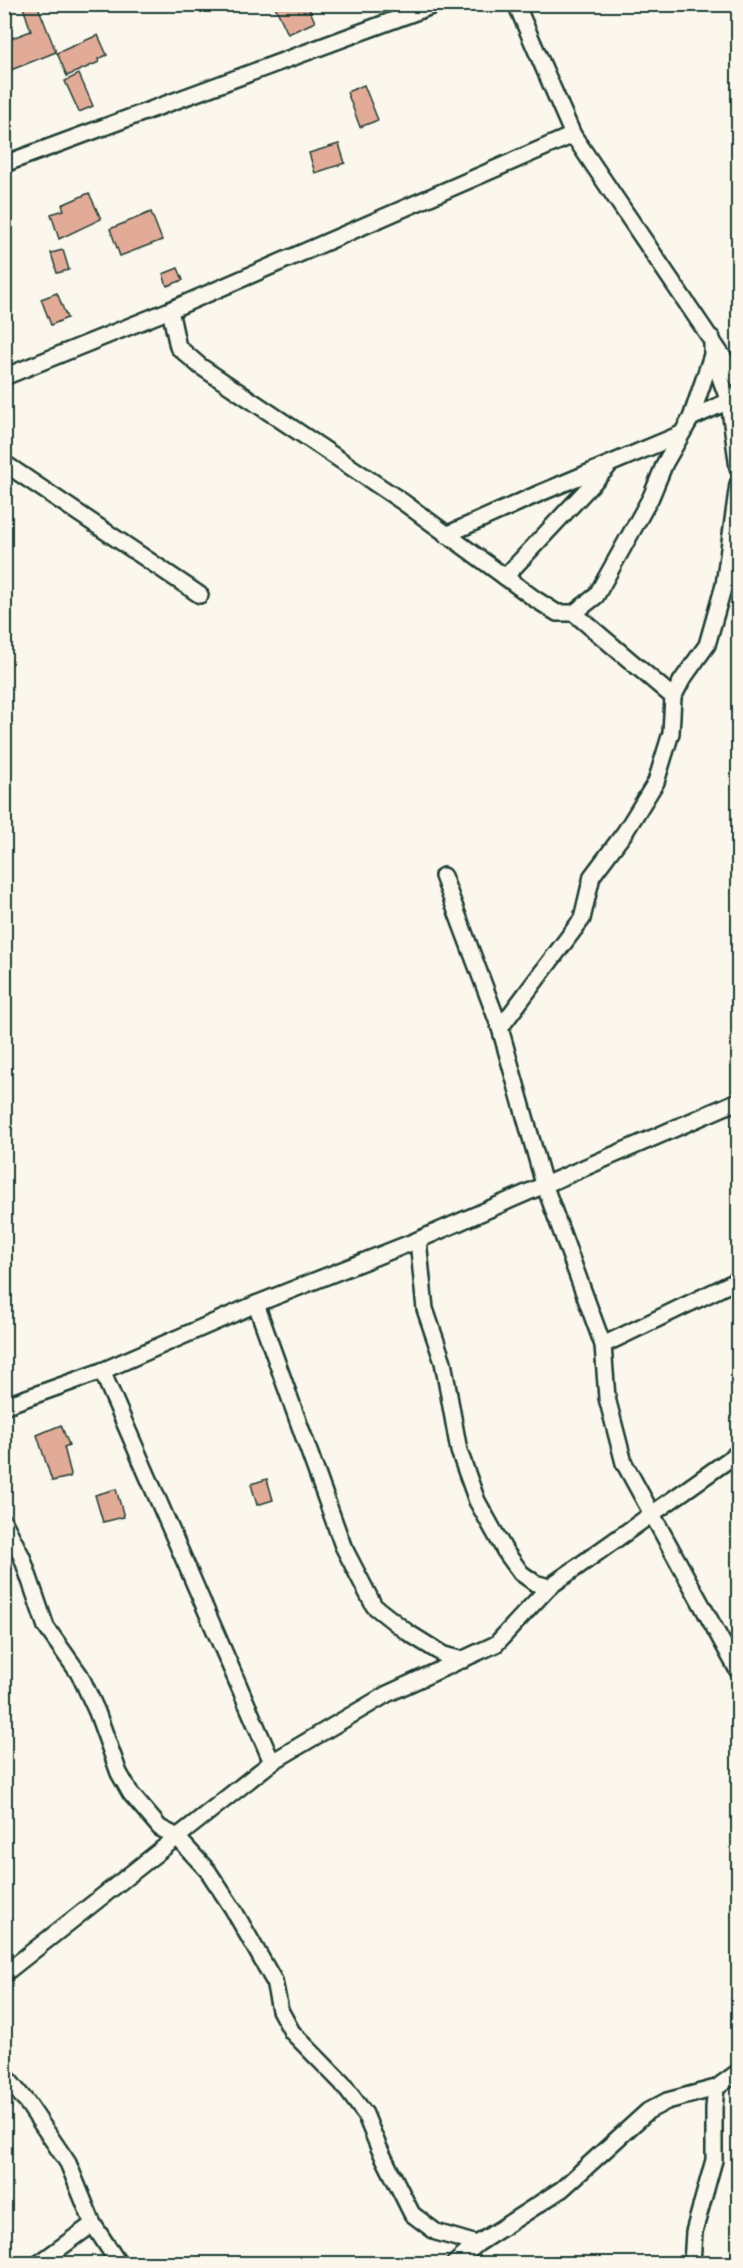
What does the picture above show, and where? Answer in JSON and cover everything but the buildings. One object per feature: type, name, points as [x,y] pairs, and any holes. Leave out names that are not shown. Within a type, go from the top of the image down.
[{"type":"street","points":[[4,164],[437,4]]},
{"type":"street","points":[[516,4],[573,135],[738,379]]},
{"type":"street","points":[[4,377],[170,310],[573,135]]},
{"type":"street","points":[[170,310],[178,347],[200,366],[403,502],[557,613],[574,613],[596,596],[651,497],[665,463],[692,418],[712,355],[712,338]]},
{"type":"street","points":[[712,355],[734,400],[738,468]]},
{"type":"street","points":[[692,418],[734,400]]},
{"type":"street","points":[[446,535],[681,434]]},
{"type":"street","points":[[4,463],[200,595]]},
{"type":"street","points":[[505,577],[612,464]]},
{"type":"street","points":[[501,1028],[582,919],[592,876],[625,832],[657,782],[671,733],[674,697],[682,680],[707,645],[724,585],[738,483]]},
{"type":"street","points":[[574,613],[674,697]]},
{"type":"street","points":[[443,876],[501,1028],[544,1184],[603,1346],[607,1398],[624,1463],[738,1671]]},
{"type":"street","points":[[4,1406],[102,1371],[256,1304],[418,1240],[738,1101]]},
{"type":"street","points":[[418,1240],[425,1309],[443,1362],[459,1451],[477,1502],[505,1551],[521,1573],[535,1583],[549,1587]]},
{"type":"street","points":[[603,1346],[738,1280]]},
{"type":"street","points":[[256,1304],[343,1546],[374,1606],[407,1632],[444,1655],[463,1660]]},
{"type":"street","points":[[102,1371],[272,1762]]},
{"type":"street","points":[[4,1974],[272,1762],[387,1694],[496,1644],[549,1587],[738,1453]]},
{"type":"street","points":[[4,1522],[22,1557],[46,1627],[80,1676],[97,1712],[119,1773],[131,1794],[160,1828],[176,1836],[208,1871],[233,1909],[274,1981],[280,2010],[292,2032],[342,2083],[365,2114],[412,2214],[436,2232],[477,2244]]},
{"type":"street","points":[[454,2264],[477,2244],[562,2189],[648,2111],[667,2101],[716,2088],[738,2072]]},
{"type":"street","points":[[4,2074],[28,2104],[68,2163],[93,2224],[120,2264]]},
{"type":"street","points":[[692,2264],[694,2232],[714,2160],[716,2088]]},
{"type":"street","points":[[38,2264],[93,2224]]}]
